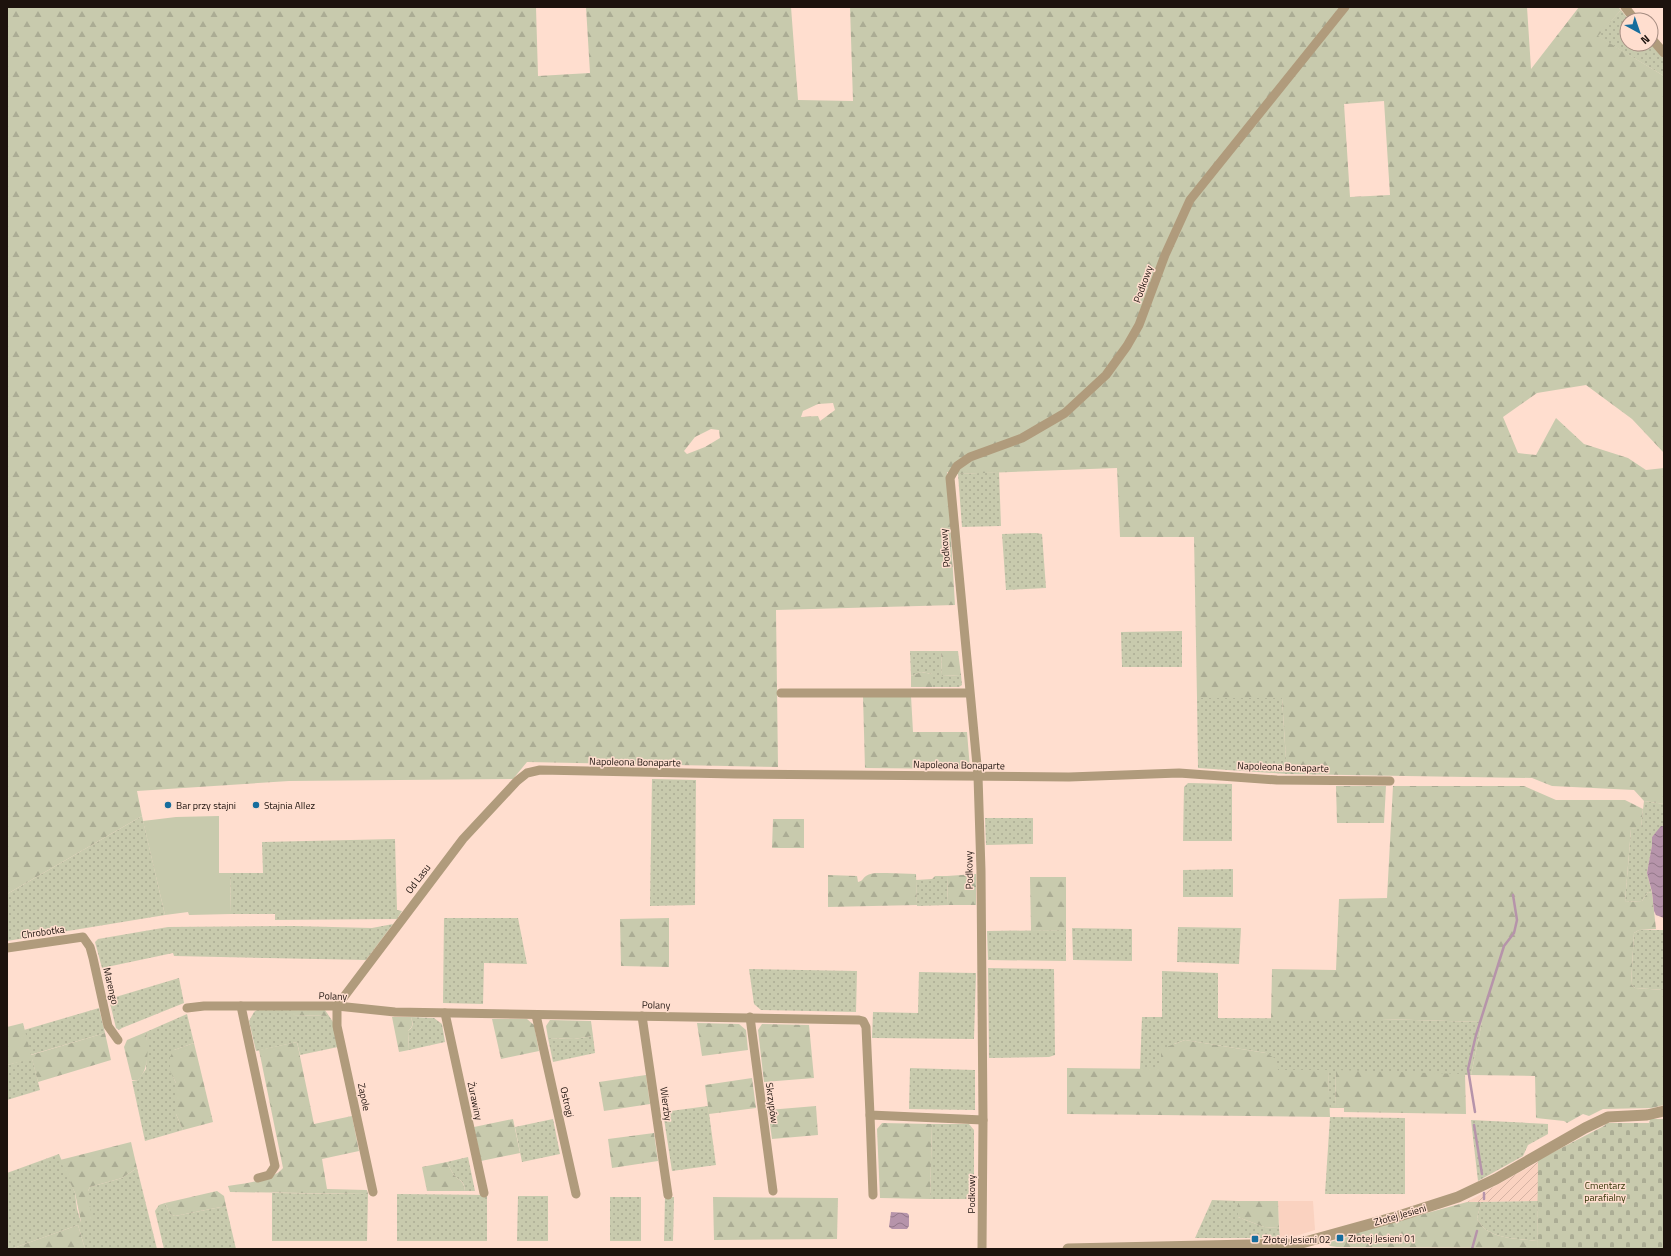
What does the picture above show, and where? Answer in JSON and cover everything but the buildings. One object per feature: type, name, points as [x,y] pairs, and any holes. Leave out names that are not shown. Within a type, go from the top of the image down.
[{"type":"street","name":"Podkowy","points":[[982,1249],[983,1120],[981,871],[978,776],[950,478],[957,466],[970,457],[1022,438],[1065,413],[1106,375],[1128,346],[1139,325],[1165,255],[1190,200],[1345,7]]},
{"type":"street","points":[[781,693],[969,693]]},
{"type":"street","name":"Napoleona Bonaparte","points":[[527,773],[540,770],[735,774],[1069,777],[1179,773],[1277,780],[1390,781]]},
{"type":"street","name":"Od Lasu","points":[[337,1006],[463,838],[517,780],[527,773]]},
{"type":"street","name":"Chrobotka","points":[[7,948],[83,937]]},
{"type":"street","name":"Marengo","points":[[83,937],[90,947],[108,1026],[118,1040]]},
{"type":"street","name":"Polany","points":[[186,1008],[204,1006],[337,1006],[395,1012],[859,1020],[863,1021],[866,1028],[870,1115]]},
{"type":"street","points":[[241,1006],[275,1166],[269,1175],[258,1178]]},
{"type":"street","name":"Zapole","points":[[337,1006],[337,1026],[373,1192]]},
{"type":"street","name":"Żurawiny","points":[[445,1013],[484,1193]]},
{"type":"street","name":"Ostrogi","points":[[536,1015],[576,1194]]},
{"type":"street","name":"Wierzby","points":[[642,1016],[668,1195]]},
{"type":"street","name":"Skrzypów","points":[[750,1017],[773,1191]]},
{"type":"street","name":"Złotej Jesieni","points":[[1068,1249],[1298,1244],[1399,1216],[1458,1197],[1496,1179],[1585,1128],[1608,1117],[1647,1115],[1664,1112]]},
{"type":"street","points":[[873,1195],[870,1115],[983,1120]]},
{"type":"shaded area","points":[[1538,1162],[1538,1201],[1467,1202]]},
{"type":"shaded area","points":[[1278,1201],[1313,1201],[1315,1230],[1296,1236],[1280,1238]]},
{"type":"green space","points":[[7,7],[536,7],[538,76],[590,73],[586,7],[791,7],[798,100],[853,101],[850,7],[1527,7],[1531,69],[1579,7],[1618,7],[1621,10],[1598,36],[1619,49],[1619,52],[1624,52],[1664,76],[1664,453],[1632,419],[1586,385],[1537,393],[1503,417],[1518,453],[1536,455],[1556,418],[1584,444],[1628,458],[1646,470],[1664,468],[1664,804],[1644,801],[1634,790],[1552,786],[1532,778],[1287,774],[1282,698],[1197,698],[1194,537],[1120,537],[1117,468],[958,474],[947,472],[955,605],[776,610],[778,767],[527,762],[513,779],[289,781],[137,791],[142,816],[7,894]],"holes":[[[1384,101],[1390,195],[1350,197],[1344,104]],[[833,403],[835,410],[820,421],[818,416],[801,417],[803,411],[818,404]],[[711,429],[719,430],[720,438],[705,447],[687,454],[684,451],[695,437]]]},
{"type":"green space","points":[[1619,12],[1619,49],[1597,36]]},
{"type":"green space","points":[[1624,52],[1658,52],[1664,59],[1664,76]]},
{"type":"green space","points":[[999,472],[1001,526],[962,527],[958,474]]},
{"type":"green space","points":[[1002,534],[1042,534],[1046,588],[1006,590]]},
{"type":"green space","points":[[1182,631],[1182,667],[1122,667],[1121,632]]},
{"type":"green space","points":[[910,651],[941,651],[942,676],[961,675],[962,685],[959,687],[932,687],[932,674],[921,672],[911,676]]},
{"type":"green space","points":[[941,651],[958,651],[961,675],[942,676]]},
{"type":"green space","points":[[921,672],[932,674],[932,687],[911,687],[911,676]]},
{"type":"green space","points":[[863,696],[911,696],[913,732],[967,732],[970,769],[865,768]]},
{"type":"green space","points":[[1197,698],[1282,698],[1287,774],[1198,768]]},
{"type":"green space","points":[[652,779],[696,780],[695,905],[650,906]]},
{"type":"green space","points":[[1188,783],[1232,784],[1232,841],[1183,841],[1184,787]]},
{"type":"green space","points":[[1336,786],[1386,786],[1384,823],[1337,823]]},
{"type":"green space","points":[[1393,786],[1524,786],[1556,800],[1625,800],[1643,809],[1641,828],[1631,829],[1625,902],[1642,901],[1648,892],[1652,893],[1656,929],[1639,930],[1634,933],[1631,984],[1635,988],[1664,990],[1664,1105],[1652,1108],[1603,1109],[1589,1116],[1583,1114],[1567,1123],[1564,1121],[1536,1118],[1535,1076],[1471,1075],[1482,1022],[1381,1019],[1271,1019],[1272,969],[1336,970],[1339,899],[1387,898]]},
{"type":"green space","points":[[1644,801],[1664,804],[1664,826],[1652,837],[1647,873],[1652,893],[1648,892],[1642,901],[1625,902],[1631,829],[1641,827]]},
{"type":"green space","points":[[142,816],[165,915],[7,941],[7,894]]},
{"type":"green space","points":[[219,816],[219,873],[230,873],[231,914],[189,915],[188,912],[165,915],[143,821],[176,817]]},
{"type":"green space","points":[[985,818],[1033,818],[1033,844],[986,845]]},
{"type":"green space","points":[[773,819],[804,819],[804,848],[772,848]]},
{"type":"green space","points":[[395,839],[397,910],[402,911],[397,919],[275,920],[275,914],[231,914],[230,873],[263,873],[262,842]]},
{"type":"green space","points":[[1233,869],[1233,897],[1183,897],[1183,870]]},
{"type":"green space","points":[[876,873],[916,874],[917,905],[828,907],[828,875],[857,876],[858,882],[866,876]]},
{"type":"green space","points":[[976,874],[976,905],[948,905],[947,876]]},
{"type":"green space","points":[[935,876],[947,876],[948,905],[917,906],[916,880],[932,879]]},
{"type":"green space","points":[[1030,877],[1066,877],[1066,930],[1031,931]]},
{"type":"green space","points":[[444,918],[518,918],[527,964],[484,963],[483,1004],[443,1003]]},
{"type":"green space","points":[[669,918],[669,967],[621,966],[620,919]]},
{"type":"green space","points":[[393,924],[366,960],[174,956],[173,953],[102,968],[95,942],[98,939],[168,927],[293,926],[372,928]]},
{"type":"green space","points":[[1178,927],[1241,928],[1239,964],[1177,962]]},
{"type":"green space","points":[[1072,928],[1132,929],[1132,961],[1073,960]]},
{"type":"green space","points":[[1066,930],[1066,961],[988,960],[987,931]]},
{"type":"green space","points":[[1639,930],[1664,930],[1664,990],[1635,988],[1631,984],[1634,933]]},
{"type":"green space","points":[[988,968],[1054,969],[1055,1055],[1049,1057],[989,1058]]},
{"type":"green space","points":[[749,969],[857,971],[856,1012],[761,1010],[754,1004]]},
{"type":"green space","points":[[1162,971],[1218,973],[1218,1018],[1381,1019],[1482,1022],[1471,1075],[1336,1071],[1335,1108],[1329,1108],[1328,1070],[1277,1070],[1266,1053],[1185,1040],[1174,1044],[1161,1069],[1140,1069],[1142,1017],[1162,1017]]},
{"type":"green space","points":[[919,972],[976,973],[974,1039],[872,1038],[873,1012],[918,1013]]},
{"type":"green space","points":[[179,978],[184,1003],[119,1030],[116,1028],[109,999]]},
{"type":"green space","points":[[99,1008],[105,1033],[30,1055],[24,1030]]},
{"type":"green space","points":[[258,1009],[292,1009],[293,1015],[329,1016],[333,1022],[338,1047],[300,1055],[297,1042],[256,1051],[249,1021],[254,1012]]},
{"type":"green space","points":[[292,1009],[325,1010],[329,1016],[292,1015]]},
{"type":"green space","points":[[187,1014],[194,1043],[174,1050],[173,1077],[177,1089],[176,1114],[183,1130],[145,1141],[132,1081],[138,1080],[146,1069],[146,1032]]},
{"type":"green space","points":[[392,1017],[411,1017],[412,1025],[408,1031],[409,1050],[399,1052]]},
{"type":"green space","points":[[411,1017],[434,1018],[442,1024],[445,1042],[409,1050],[408,1031],[412,1025]]},
{"type":"green space","points":[[492,1019],[527,1019],[534,1025],[539,1051],[501,1059]]},
{"type":"green space","points":[[550,1020],[591,1021],[593,1036],[574,1039],[548,1038],[546,1026]]},
{"type":"green space","points":[[23,1023],[31,1055],[105,1033],[111,1060],[38,1082],[32,1059],[7,1065],[7,1027]]},
{"type":"green space","points":[[697,1023],[739,1024],[746,1030],[748,1050],[702,1056]]},
{"type":"green space","points":[[762,1024],[809,1025],[814,1078],[764,1082],[758,1030]]},
{"type":"green space","points":[[146,1032],[148,1051],[145,1070],[138,1080],[132,1080],[124,1047],[127,1040]]},
{"type":"green space","points":[[593,1036],[595,1053],[553,1062],[548,1038],[574,1039]]},
{"type":"green space","points":[[1185,1040],[1266,1053],[1276,1059],[1278,1070],[1328,1070],[1330,1117],[1067,1114],[1067,1068],[1161,1069],[1161,1049]]},
{"type":"green space","points":[[297,1042],[314,1124],[352,1116],[359,1151],[322,1159],[327,1189],[367,1190],[368,1194],[230,1192],[228,1186],[265,1179],[283,1168],[259,1050]]},
{"type":"green space","points":[[194,1043],[213,1122],[183,1130],[176,1114],[176,1083],[170,1071],[170,1057],[174,1050]]},
{"type":"green space","points":[[32,1058],[40,1090],[7,1100],[7,1065]]},
{"type":"green space","points":[[910,1068],[975,1070],[975,1110],[909,1109]]},
{"type":"green space","points":[[1336,1070],[1465,1074],[1466,1114],[1344,1112],[1344,1108],[1335,1108]]},
{"type":"green space","points":[[646,1075],[650,1104],[604,1111],[599,1082]]},
{"type":"green space","points":[[752,1078],[756,1108],[709,1114],[705,1085]]},
{"type":"green space","points":[[708,1106],[716,1165],[672,1171],[663,1112]]},
{"type":"green space","points":[[816,1106],[818,1135],[772,1139],[768,1110]]},
{"type":"green space","points":[[1330,1117],[1405,1118],[1405,1194],[1325,1194]]},
{"type":"green space","points":[[513,1119],[520,1153],[481,1161],[474,1127]]},
{"type":"green space","points":[[553,1119],[560,1154],[522,1162],[515,1127]]},
{"type":"green space","name":"Cmentarz parafialny","points":[[1650,1119],[1664,1119],[1664,1249],[1537,1249],[1538,1160],[1604,1126],[1607,1123],[1649,1123]]},
{"type":"green space","points":[[1471,1120],[1548,1124],[1548,1134],[1528,1145],[1523,1156],[1478,1181]]},
{"type":"green space","points":[[882,1123],[932,1124],[930,1199],[880,1198],[877,1129]]},
{"type":"green space","points":[[932,1124],[969,1124],[974,1130],[974,1199],[930,1199]]},
{"type":"green space","points":[[654,1133],[658,1161],[612,1168],[608,1139]]},
{"type":"green space","points":[[131,1142],[137,1168],[122,1178],[90,1187],[88,1191],[92,1220],[81,1222],[75,1193],[60,1160]]},
{"type":"green space","points":[[59,1154],[75,1193],[77,1209],[81,1222],[90,1187],[122,1178],[137,1168],[157,1249],[85,1249],[78,1225],[11,1249],[7,1249],[7,1173]]},
{"type":"green space","points":[[468,1157],[475,1191],[465,1191],[463,1183],[454,1175],[447,1162]]},
{"type":"green space","points":[[447,1162],[454,1175],[463,1183],[465,1191],[427,1191],[422,1167]]},
{"type":"green space","points":[[217,1191],[224,1196],[226,1206],[175,1216],[170,1214],[165,1203]]},
{"type":"green space","points":[[272,1193],[368,1194],[367,1241],[272,1241]]},
{"type":"green space","points":[[397,1194],[487,1195],[487,1241],[397,1241]]},
{"type":"green space","points":[[518,1196],[548,1196],[548,1241],[517,1241]]},
{"type":"green space","points":[[610,1197],[641,1197],[641,1241],[610,1241]]},
{"type":"green space","points":[[665,1197],[674,1197],[673,1241],[664,1241]]},
{"type":"green space","points":[[713,1197],[838,1198],[837,1239],[714,1240]]},
{"type":"green space","points":[[1212,1200],[1238,1201],[1238,1217],[1264,1227],[1279,1228],[1280,1238],[1195,1238]]},
{"type":"green space","points":[[1238,1201],[1278,1201],[1279,1228],[1264,1227],[1238,1217]]},
{"type":"green space","points":[[1538,1201],[1537,1241],[1503,1237],[1488,1231],[1477,1219],[1481,1202]]},
{"type":"green space","points":[[1467,1202],[1481,1202],[1477,1219],[1488,1231],[1503,1237],[1537,1241],[1537,1248],[1337,1247],[1330,1246],[1327,1243],[1351,1236],[1351,1234]]},
{"type":"green space","points":[[165,1203],[170,1214],[175,1216],[226,1206],[236,1249],[164,1249],[155,1211],[159,1205]]},
{"type":"green space","points":[[78,1225],[85,1249],[11,1249]]},
{"type":"water","points":[[1661,826],[1664,826],[1664,918],[1656,915],[1654,911],[1652,892],[1647,873],[1652,837]]},
{"type":"water","points":[[891,1212],[907,1213],[909,1215],[909,1226],[907,1229],[892,1229],[889,1227]]},
{"type":"waterway","points":[[1475,1112],[1468,1069],[1476,1035],[1504,946],[1514,933],[1517,920],[1513,895]]},
{"type":"waterway","points":[[1474,1125],[1482,1174]]},
{"type":"waterway","points":[[1484,1193],[1484,1199]]},
{"type":"waterway","points":[[1472,1249],[1477,1231]]},
{"type":"place","name":"Bar przy stajni","points":[[168,805]]},
{"type":"place","name":"Stajnia Allez","points":[[256,805]]},
{"type":"place","name":"Złotej Jesieni 01","points":[[1340,1238]]},
{"type":"place","name":"Złotej Jesieni 02","points":[[1255,1239]]}]
